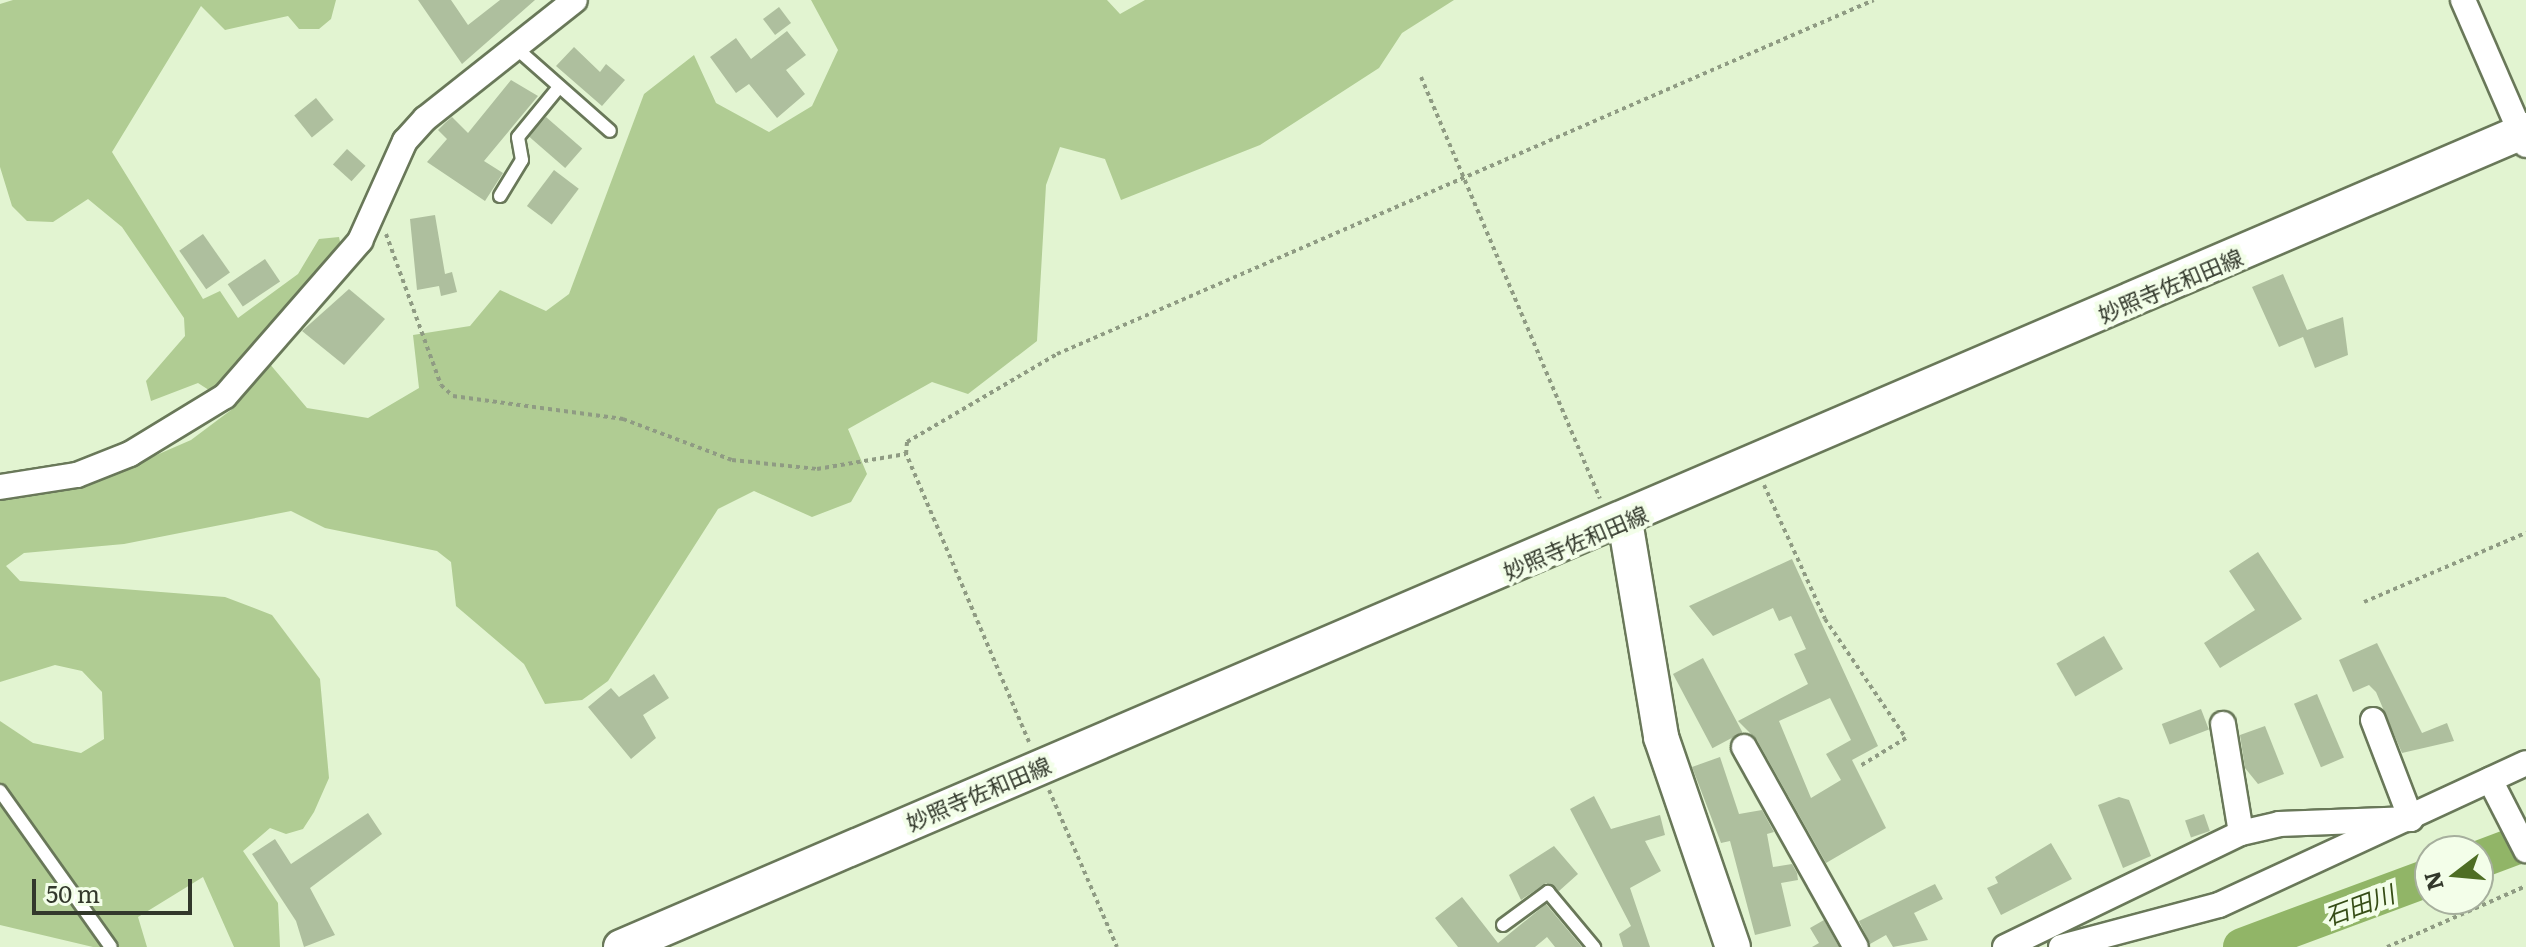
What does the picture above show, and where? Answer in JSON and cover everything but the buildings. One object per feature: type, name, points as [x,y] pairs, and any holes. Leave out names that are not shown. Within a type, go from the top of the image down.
[{"type":"main road","name":"妙照寺佐和田線","points":[[621,947],[1039,766],[1616,525],[2524,136]]},
{"type":"main road","points":[[1616,525],[1661,737],[1733,947]]},
{"type":"street","points":[[0,487],[77,475],[130,454],[225,396],[325,288],[366,222],[405,141],[575,0]]},
{"type":"street","points":[[2463,0],[2524,136]]},
{"type":"street","points":[[2373,720],[2411,819]]},
{"type":"street","points":[[2223,724],[2241,833]]},
{"type":"street","points":[[1744,747],[1856,947]]},
{"type":"street","points":[[2061,947],[2219,905],[2411,819],[2494,786],[2526,763]]},
{"type":"street","points":[[2494,786],[2526,850]]},
{"type":"street","points":[[2005,947],[2241,833],[2279,824],[2411,819]]},
{"type":"lane","points":[[516,48],[610,131]]},
{"type":"lane","points":[[500,196],[522,160],[518,137],[559,87]]},
{"type":"lane","points":[[0,791],[111,947]]},
{"type":"lane","points":[[1503,925],[1548,892],[1594,947]]},
{"type":"path","points":[[1117,947],[906,454],[907,442],[1057,354],[1874,0]]},
{"type":"path","points":[[1421,77],[1616,525]]},
{"type":"path","points":[[366,222],[389,236],[441,385],[453,396],[623,419],[732,460],[817,469],[906,454]]},
{"type":"path","points":[[1755,465],[1825,619],[1906,738],[1860,766]]},
{"type":"path","points":[[2364,602],[2526,533]]},
{"type":"path","points":[[2387,947],[2526,886]]},
{"type":"green space","points":[[13,0],[336,0],[331,19],[319,29],[299,29],[288,16],[225,30],[201,6],[112,152],[203,299],[220,291],[238,318],[298,274],[319,239],[339,237],[342,251],[258,350],[307,408],[368,418],[419,388],[413,335],[470,326],[500,290],[546,311],[569,294],[644,94],[694,55],[716,103],[769,132],[812,106],[838,50],[811,0],[1107,0],[1120,14],[1145,0],[1454,0],[1402,33],[1379,68],[1260,145],[1121,200],[1105,159],[1060,147],[1046,185],[1037,341],[968,394],[932,382],[848,429],[867,474],[851,502],[812,517],[754,491],[718,509],[608,681],[582,700],[545,704],[524,664],[456,606],[451,562],[437,551],[325,528],[291,511],[124,544],[24,553],[6,566],[20,581],[225,597],[272,615],[320,679],[329,778],[314,812],[303,829],[286,834],[270,828],[243,851],[278,903],[280,947],[234,947],[203,877],[138,917],[147,947],[93,947],[0,925],[0,721],[33,743],[81,753],[104,739],[102,692],[82,671],[55,665],[0,682],[0,500],[99,480],[191,440],[235,407],[198,383],[151,401],[146,381],[185,336],[184,318],[122,227],[88,199],[53,222],[27,221],[12,206],[0,167],[0,4]]},
{"type":"waterway","name":"石田川","points":[[2494,854],[2526,842]]},
{"type":"waterway","name":"石田川","points":[[2242,947],[2414,883]]}]
